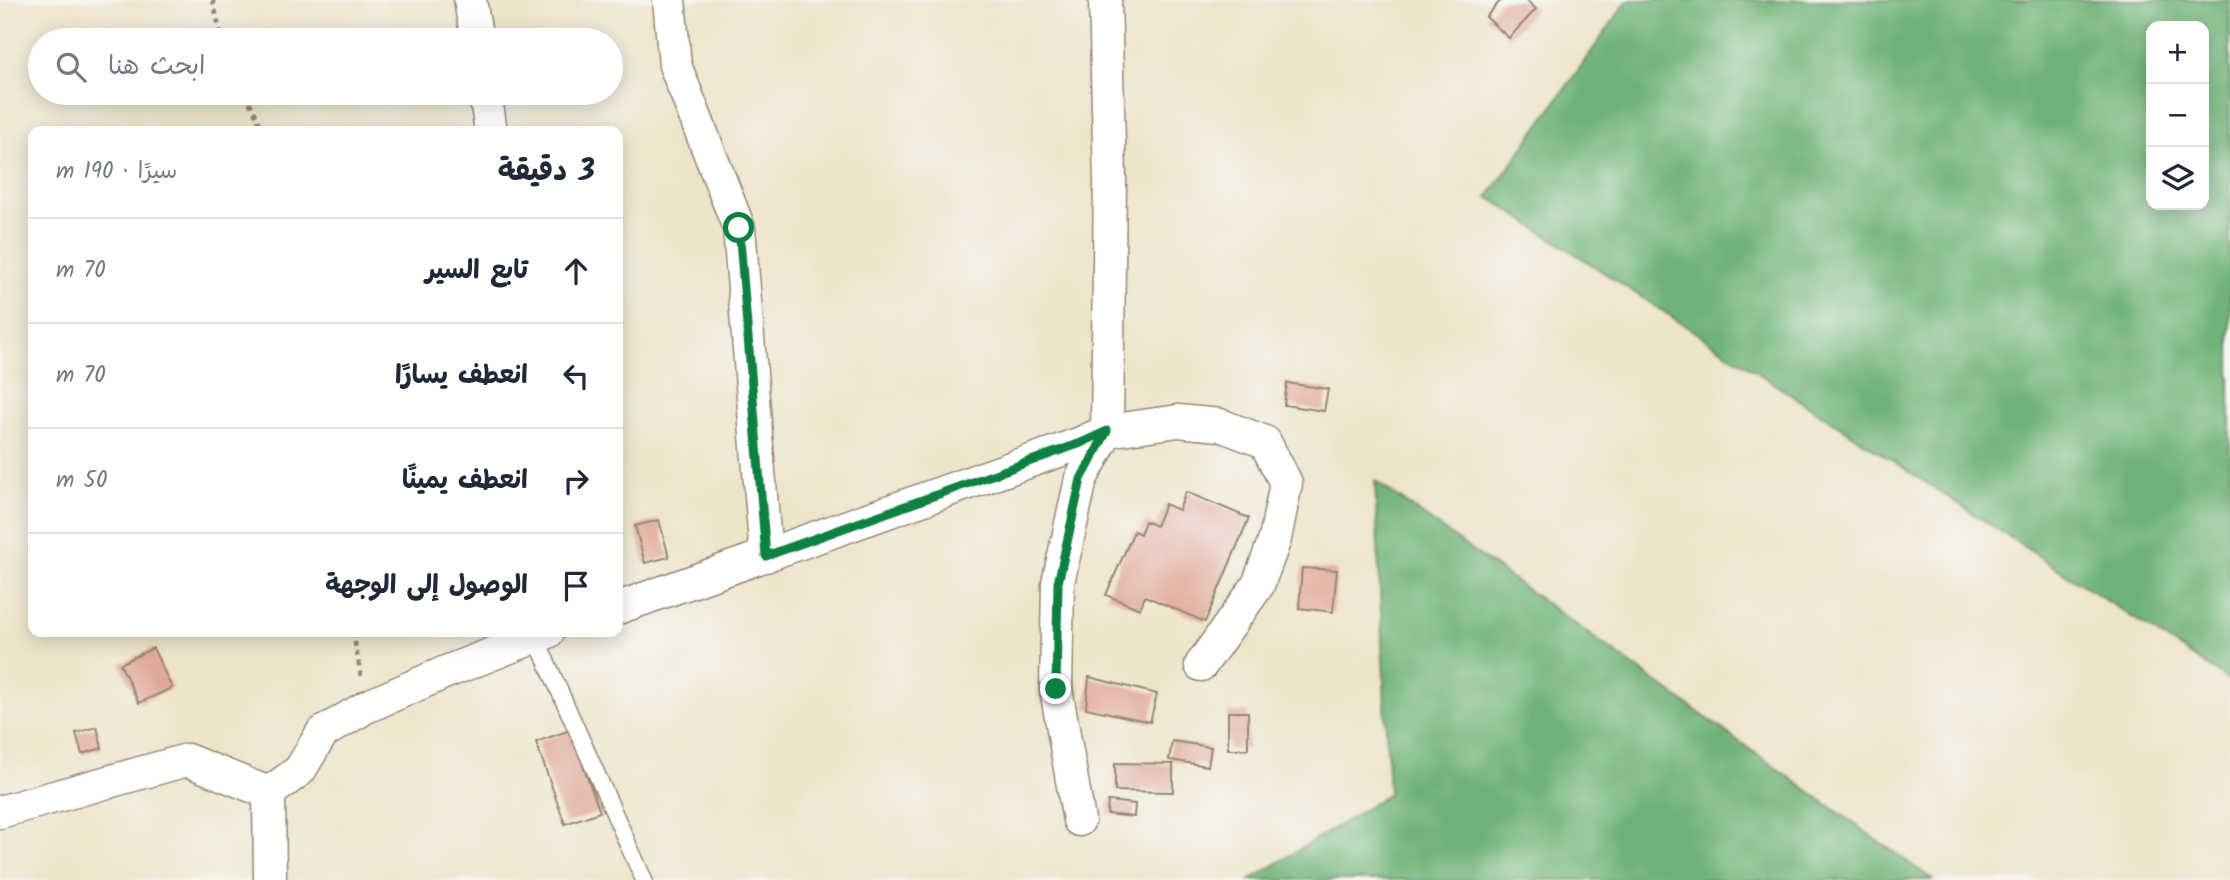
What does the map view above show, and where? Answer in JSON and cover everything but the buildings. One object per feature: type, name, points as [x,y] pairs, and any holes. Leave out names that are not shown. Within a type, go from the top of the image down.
[{"type":"street","points":[[470,0],[475,28]]},
{"type":"street","points":[[669,0],[675,65],[739,228],[766,556]]},
{"type":"street","points":[[1079,820],[1056,689],[1058,583],[1081,479],[1107,431],[1110,180],[1105,0]]},
{"type":"street","points":[[487,105],[490,126]]},
{"type":"street","points":[[623,606],[1081,443],[1107,431],[1178,421],[1220,425],[1265,442],[1286,484],[1275,539],[1258,586],[1201,665]]},
{"type":"street","points":[[269,793],[300,770],[322,733],[366,707],[535,637]]},
{"type":"street","points":[[0,811],[187,760],[269,793]]},
{"type":"street","points":[[269,793],[270,880]]},
{"type":"lane","points":[[543,637],[644,880]]},
{"type":"path","points":[[213,0],[219,28]]},
{"type":"path","points":[[252,105],[259,126]]},
{"type":"path","points":[[353,637],[366,707]]},
{"type":"green space","points":[[1628,0],[2230,0],[2230,681],[1488,197]]},
{"type":"green space","points":[[1375,481],[1933,880],[1250,880],[1389,794]]},
{"type":"route","points":[[739,228],[766,556],[1081,443],[1107,431],[1081,479],[1058,583],[1056,689]]}]
